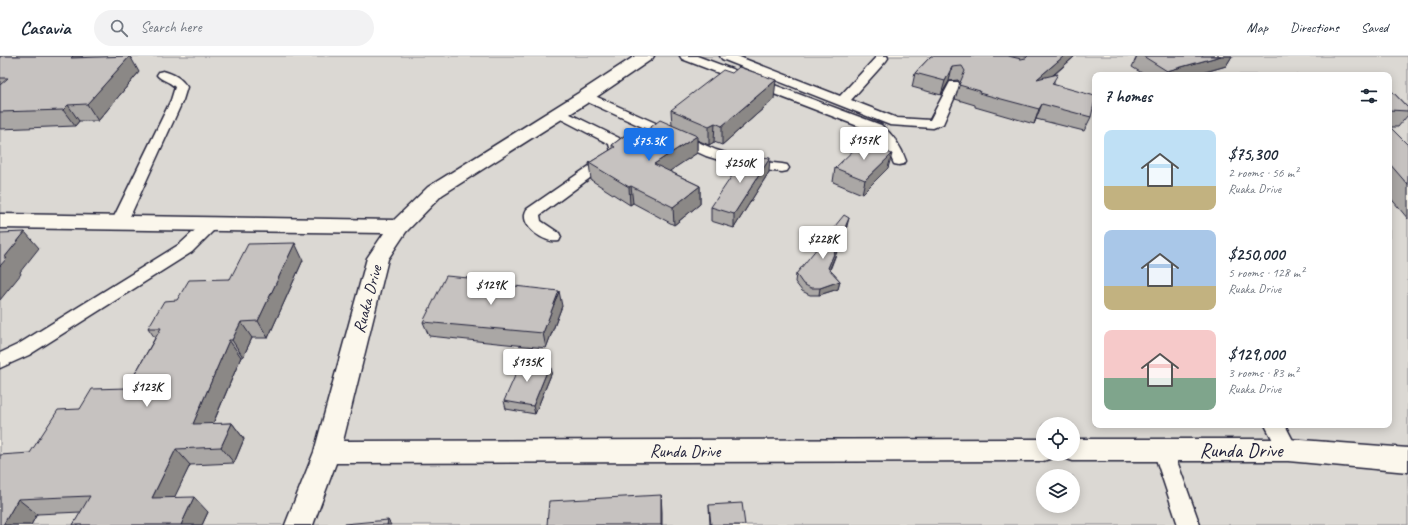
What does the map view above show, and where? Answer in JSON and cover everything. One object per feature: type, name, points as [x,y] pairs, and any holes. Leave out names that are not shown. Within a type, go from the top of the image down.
[{"type":"street","name":"Ruaka Drive","points":[[299,525],[328,452],[378,258],[398,228],[435,191],[560,113],[646,56]]},
{"type":"street","points":[[0,221],[398,228]]},
{"type":"street","name":"Runda Drive","points":[[328,452],[1036,450]]},
{"type":"street","name":"Runda Drive","points":[[1080,450],[1288,450],[1408,460]]},
{"type":"lane","points":[[686,56],[876,128],[886,136],[895,148],[899,160]]},
{"type":"lane","points":[[726,56],[895,122],[933,124],[938,120],[954,85]]},
{"type":"lane","points":[[842,102],[882,58]]},
{"type":"lane","points":[[119,223],[177,100],[181,87],[174,79],[163,75]]},
{"type":"lane","points":[[586,96],[711,153],[745,164],[782,168]]},
{"type":"lane","points":[[553,236],[533,223],[532,214],[618,152],[617,145],[614,141],[560,113]]},
{"type":"lane","points":[[0,361],[23,350],[186,248],[211,225]]},
{"type":"lane","points":[[1277,428],[1288,450]]},
{"type":"lane","points":[[1163,450],[1189,525]]},
{"type":"shaded area","points":[[0,56],[1408,56],[1408,525],[0,525]]},
{"type":"building","points":[[0,56],[73,56],[71,58],[130,56],[87,104],[68,105],[63,110],[0,112],[0,85],[8,78],[0,78]]},
{"type":"building","points":[[931,56],[1008,56],[1021,59],[1028,56],[1064,56],[1037,79],[1058,74],[1052,84],[1092,95],[1091,117],[1042,104],[1039,109],[979,93],[980,91],[959,85],[965,71],[962,66],[952,67],[945,81],[915,73]]},
{"type":"building","points":[[1143,56],[1221,56],[1167,71]]},
{"type":"building","points":[[739,67],[776,80],[722,126],[715,123],[709,126],[671,110],[723,70],[732,73]]},
{"type":"building","points":[[1392,91],[1408,108],[1408,111],[1392,110]]},
{"type":"building","points":[[660,120],[697,136],[654,164],[700,186],[673,207],[631,186],[629,187],[589,163],[615,147],[612,145],[634,128],[643,133]]},
{"type":"building","points":[[1392,129],[1408,145],[1408,185],[1392,166]]},
{"type":"building","points":[[862,142],[892,154],[865,180],[835,168]]},
{"type":"building","points":[[746,155],[770,158],[734,214],[711,207]]},
{"type":"building","points":[[844,215],[849,218],[828,268],[840,281],[820,288],[811,288],[803,284],[796,274]]},
{"type":"building","points":[[25,232],[4,258],[7,258],[0,266],[0,233]]},
{"type":"building","points":[[295,243],[258,321],[241,322],[232,340],[229,340],[193,424],[232,423],[221,447],[176,449],[152,498],[194,497],[181,525],[73,525],[90,496],[18,499],[3,525],[0,525],[0,455],[30,453],[58,410],[80,409],[92,389],[127,388],[161,328],[148,328],[164,301],[177,300],[189,280],[230,279],[248,244]]},
{"type":"building","points":[[446,276],[480,279],[479,282],[559,291],[543,333],[423,322]]},
{"type":"building","points":[[522,360],[550,364],[533,406],[504,401]]},
{"type":"building","points":[[661,495],[661,525],[547,525],[549,501]]},
{"type":"building","points":[[742,503],[745,525],[711,525],[709,505]]},
{"type":"building","points":[[388,520],[387,525],[344,525],[344,524]]}]
